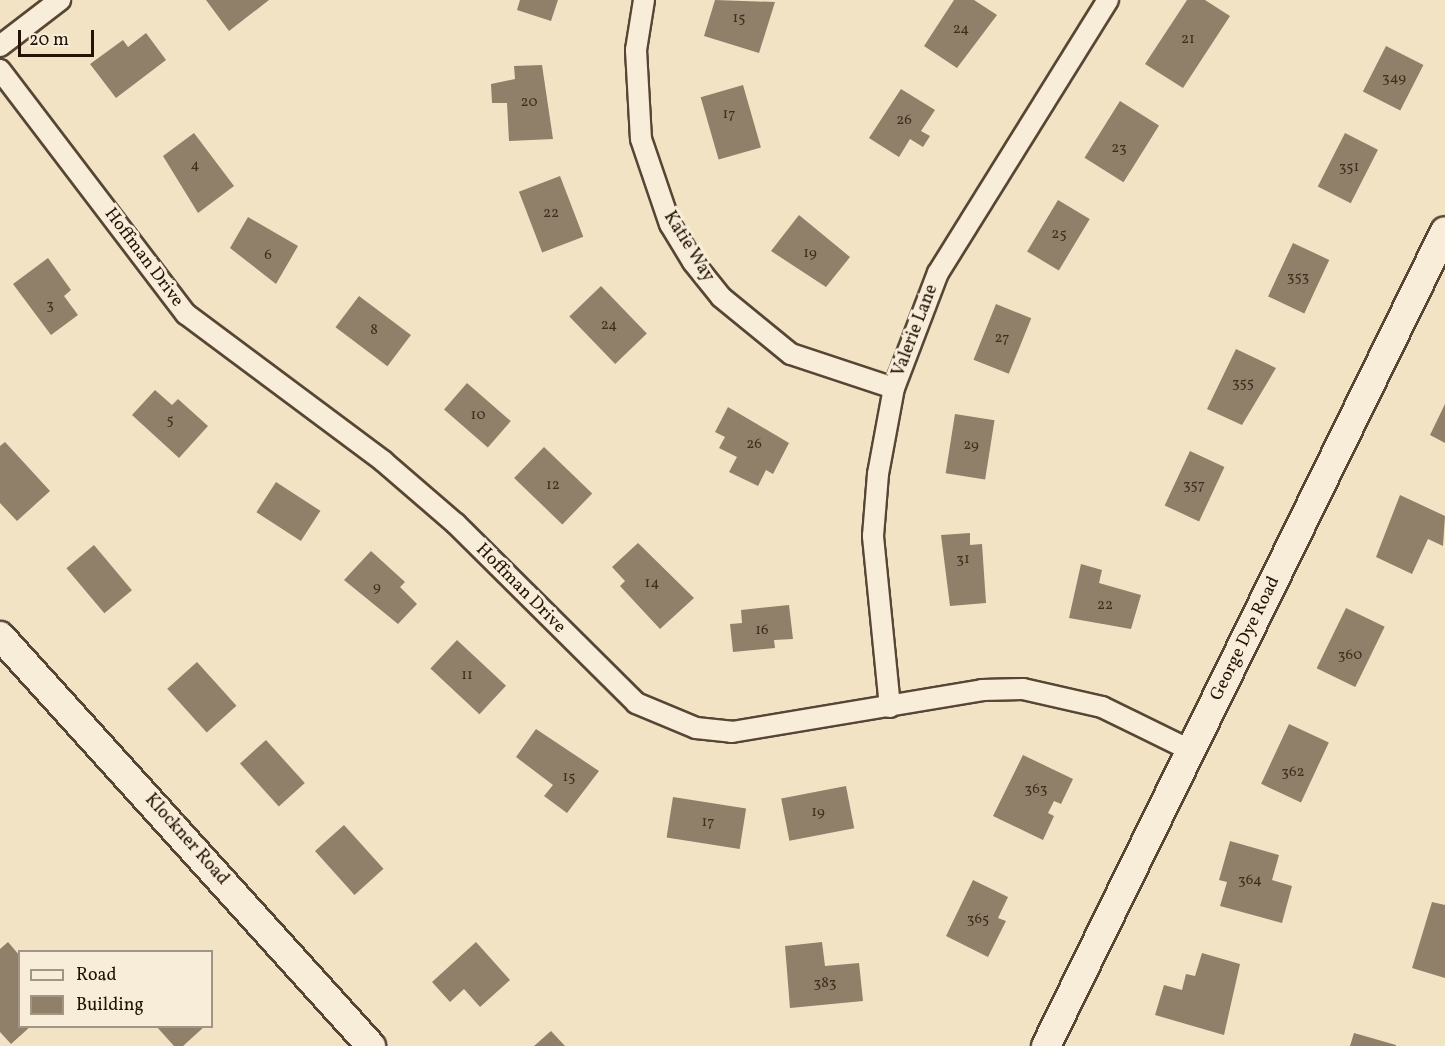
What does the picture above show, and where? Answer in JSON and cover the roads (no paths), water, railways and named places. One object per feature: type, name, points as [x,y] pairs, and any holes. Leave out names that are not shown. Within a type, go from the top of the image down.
[{"type":"street","points":[[0,46],[60,0]]},
{"type":"street","name":"Katie Way","points":[[644,0],[636,50],[641,139],[670,224],[693,262],[721,297],[791,354],[894,388]]},
{"type":"street","name":"Valerie Lane","points":[[890,707],[873,536],[878,474],[894,388],[938,273],[1108,0]]},
{"type":"street","name":"Hoffman Drive","points":[[0,70],[186,314],[383,461],[456,524],[636,703],[696,728],[732,732],[982,690],[1063,695],[1102,707],[1192,751]]},
{"type":"street","name":"George Dye Road","points":[[1046,1046],[1445,231]]},
{"type":"street","name":"Klockner Road","points":[[0,636],[370,1046]]}]
